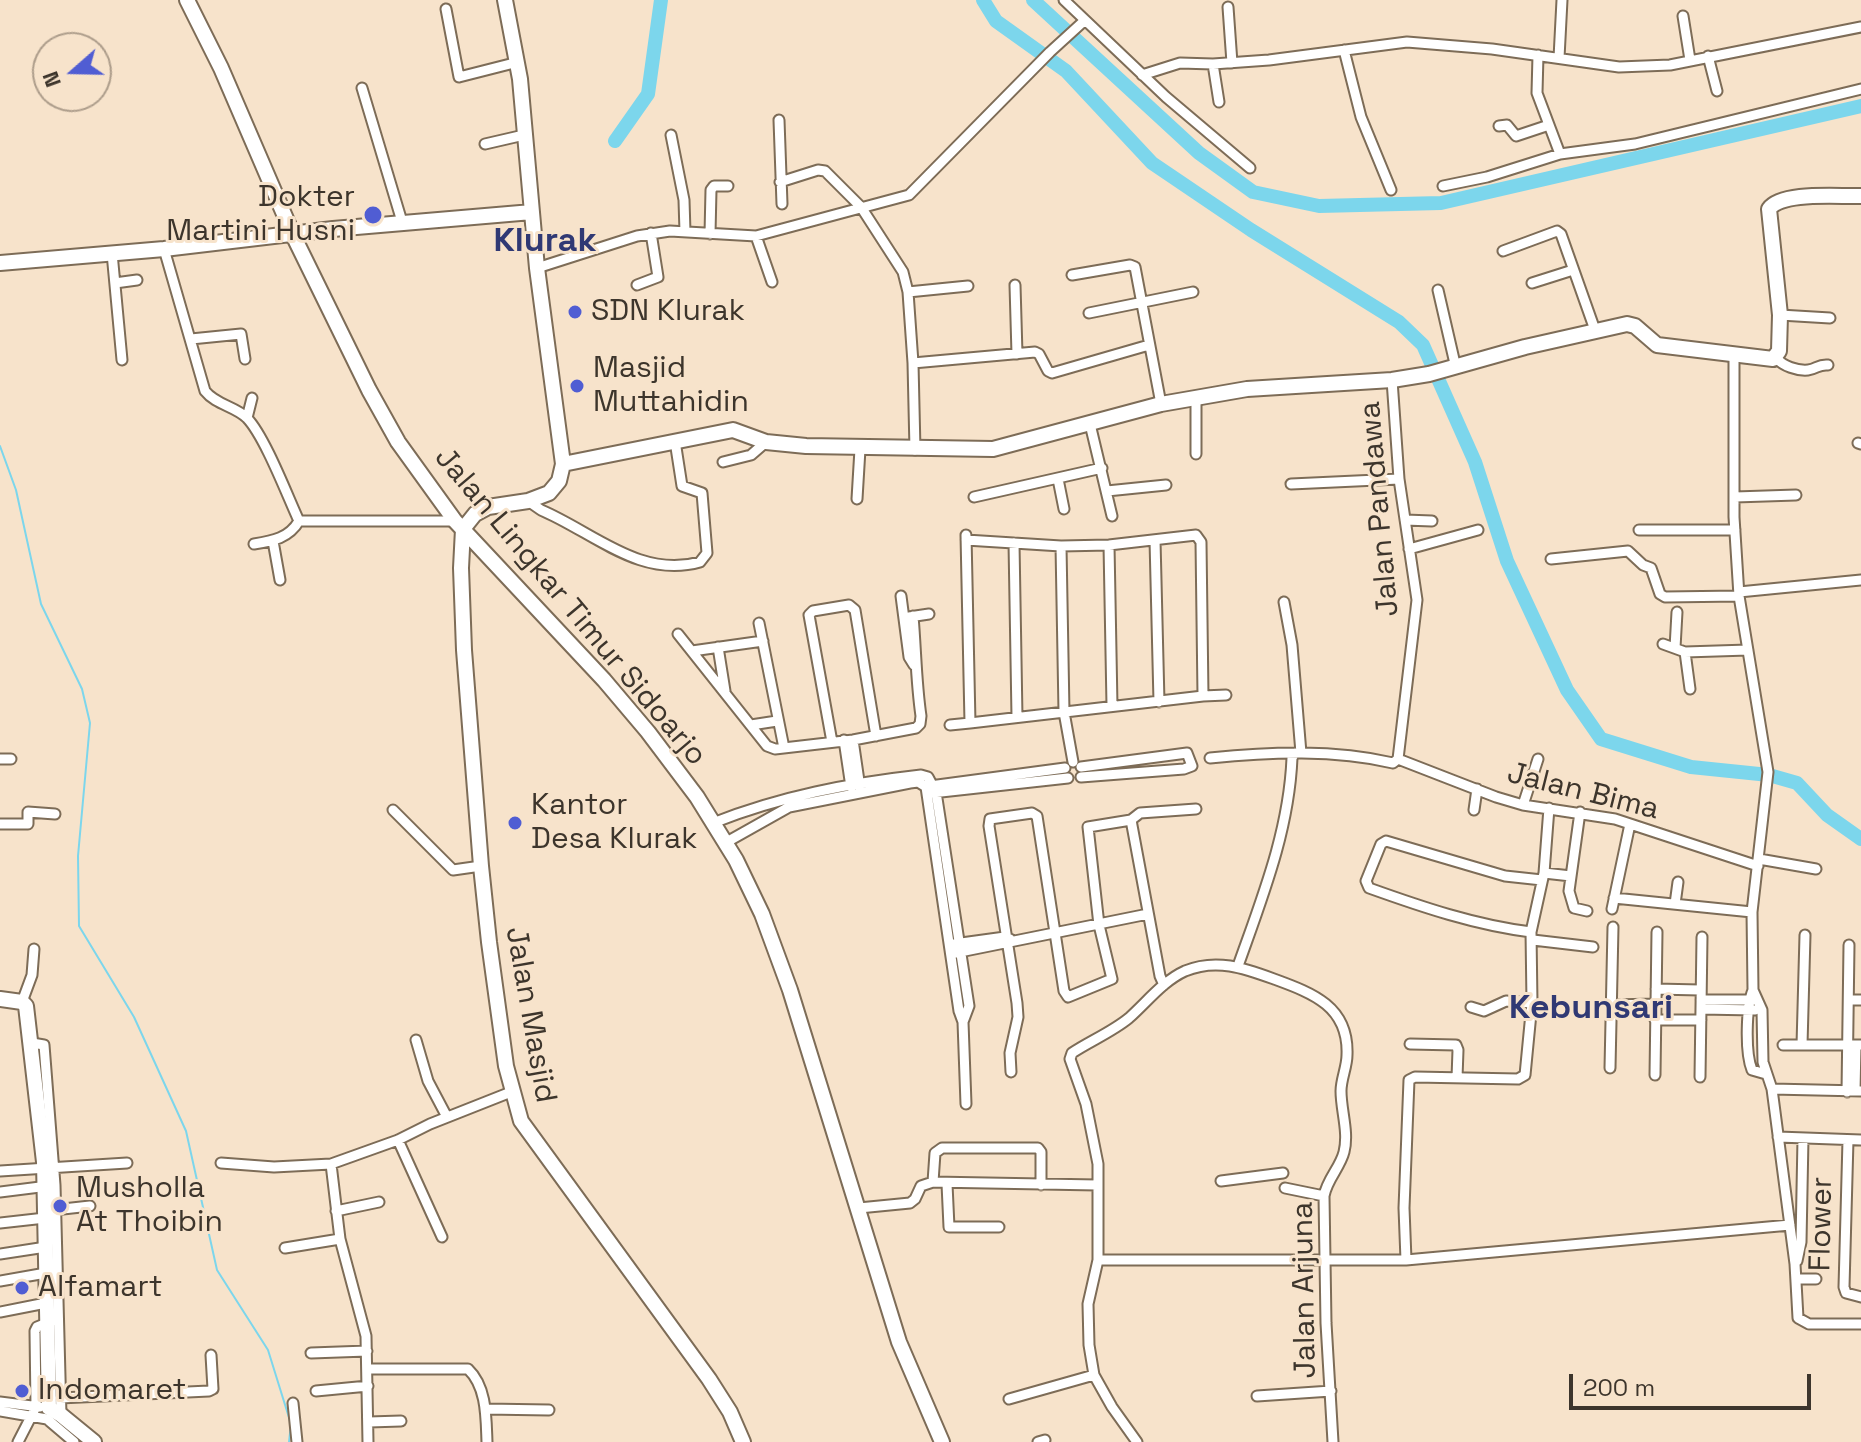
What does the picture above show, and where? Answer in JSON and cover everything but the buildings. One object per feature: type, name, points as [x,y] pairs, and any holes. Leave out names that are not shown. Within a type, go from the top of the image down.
[{"type":"street","name":"Jalan Lingkar Timur Sidoarjo","points":[[187,0],[221,68],[293,235],[392,432],[459,525],[604,680],[648,732],[725,843],[762,914],[786,978],[903,1351],[942,1442]]},
{"type":"street","points":[[254,544],[273,541],[295,527],[459,525],[488,507],[544,496],[561,476],[563,464],[537,268],[518,62],[505,0]]},
{"type":"street","points":[[1064,0],[1082,24],[1250,168]]},
{"type":"street","points":[[1559,58],[1562,0]]},
{"type":"street","points":[[1228,7],[1232,63]]},
{"type":"street","points":[[446,9],[459,78],[518,62]]},
{"type":"street","points":[[1683,16],[1690,60]]},
{"type":"street","points":[[537,268],[651,233],[756,236],[909,195],[1050,52],[1082,24]]},
{"type":"street","points":[[1142,75],[1180,63],[1232,63],[1407,42],[1538,55],[1619,67],[1658,66],[1861,27]]},
{"type":"street","points":[[1344,50],[1361,117],[1391,190]]},
{"type":"street","points":[[1538,55],[1536,90],[1560,154]]},
{"type":"street","points":[[1708,56],[1717,91]]},
{"type":"street","points":[[1213,64],[1219,102]]},
{"type":"street","points":[[362,88],[403,225]]},
{"type":"street","points":[[1443,186],[1487,177],[1560,154],[1635,144],[1861,89]]},
{"type":"street","points":[[779,120],[782,204]]},
{"type":"street","points":[[1499,126],[1507,125],[1516,136],[1549,125]]},
{"type":"street","points":[[485,144],[524,135]]},
{"type":"street","points":[[671,135],[683,190],[685,232]]},
{"type":"street","points":[[780,182],[823,170],[861,207],[882,243],[899,263],[908,292],[915,450]]},
{"type":"street","points":[[710,234],[711,190],[714,186],[728,186]]},
{"type":"street","points":[[1776,358],[1780,315],[1770,206],[1788,198],[1861,196]]},
{"type":"street","points":[[0,263],[532,212]]},
{"type":"street","points":[[1503,251],[1557,231],[1561,234],[1595,330]]},
{"type":"street","points":[[637,285],[658,277],[651,233]]},
{"type":"street","points":[[756,236],[772,282]]},
{"type":"street","points":[[160,250],[207,394],[247,418],[260,440],[295,527]]},
{"type":"street","points":[[112,253],[122,360]]},
{"type":"street","points":[[1072,275],[1133,266],[1161,404]]},
{"type":"street","points":[[1532,283],[1573,270]]},
{"type":"street","points":[[115,283],[137,280]]},
{"type":"street","points":[[1015,285],[1017,354]]},
{"type":"street","points":[[908,292],[968,286]]},
{"type":"street","points":[[1438,290],[1443,371]]},
{"type":"street","points":[[1089,313],[1193,292]]},
{"type":"street","points":[[1780,315],[1830,318]]},
{"type":"street","points":[[563,464],[733,430],[766,442],[860,449],[993,449],[1196,397],[1290,385],[1392,380],[1443,371],[1595,330],[1630,324],[1657,345],[1734,356],[1776,358],[1784,365],[1808,370],[1819,364],[1828,365]]},
{"type":"street","points":[[191,339],[241,334],[245,359]]},
{"type":"street","points":[[913,363],[1038,353],[1052,373],[1149,345]]},
{"type":"street","points":[[1734,356],[1734,513],[1739,594],[1768,777],[1752,912],[1754,1002],[1749,1061],[1752,1070],[1766,1074]]},
{"type":"street","name":"Jalan Pandawa","points":[[1392,380],[1399,479],[1417,613],[1398,759]]},
{"type":"street","points":[[1196,397],[1196,454]]},
{"type":"street","points":[[247,418],[252,398]]},
{"type":"street","points":[[1090,424],[1112,516]]},
{"type":"street","points":[[528,501],[646,564],[700,562],[707,553],[702,493],[682,486],[675,441]]},
{"type":"street","points":[[723,462],[751,455],[766,442]]},
{"type":"street","points":[[857,499],[860,449]]},
{"type":"street","points":[[974,497],[1102,468]]},
{"type":"street","points":[[1058,479],[1064,509]]},
{"type":"street","points":[[1291,484],[1399,479]]},
{"type":"street","points":[[1107,491],[1166,485]]},
{"type":"street","points":[[1735,497],[1796,495]]},
{"type":"street","points":[[1405,520],[1432,521]]},
{"type":"street","name":"Jalan Masjid","points":[[459,525],[464,650],[481,866],[511,1092],[526,1128],[709,1379],[730,1412],[743,1442]]},
{"type":"street","points":[[1409,549],[1478,530]]},
{"type":"street","points":[[1639,530],[1735,530]]},
{"type":"street","points":[[970,723],[966,537],[1061,546],[1109,545],[1196,535],[1201,540],[1203,696]]},
{"type":"street","points":[[1155,540],[1159,702]]},
{"type":"street","points":[[273,541],[280,580]]},
{"type":"street","points":[[1014,543],[1017,717]]},
{"type":"street","points":[[1109,545],[1112,706]]},
{"type":"street","points":[[1061,546],[1064,712],[1073,770]]},
{"type":"street","points":[[1551,559],[1628,551],[1651,568],[1660,594],[1665,597],[1739,594],[1861,580]]},
{"type":"street","points":[[678,634],[770,749],[876,736],[916,728],[920,724],[914,665],[916,655],[901,596]]},
{"type":"street","points":[[1284,602],[1292,645],[1298,753]]},
{"type":"street","points":[[832,742],[809,615],[813,611],[849,605],[855,610],[876,736]]},
{"type":"street","points":[[1677,612],[1680,650],[1690,689]]},
{"type":"street","points":[[908,617],[929,614]]},
{"type":"street","points":[[759,623],[784,748]]},
{"type":"street","points":[[692,651],[763,641]]},
{"type":"street","points":[[1663,644],[1680,650],[1748,650]]},
{"type":"street","points":[[718,647],[726,694]]},
{"type":"street","points":[[950,725],[1226,695]]},
{"type":"street","points":[[751,725],[777,721]]},
{"type":"street","points":[[848,740],[856,789]]},
{"type":"street","points":[[931,789],[1187,753],[1192,764],[1189,769],[1073,770]]},
{"type":"street","points":[[1137,1442],[1094,1375],[1087,1319],[1098,1260],[1098,1164],[1086,1104],[1070,1065],[1070,1056],[1129,1018],[1181,973],[1201,967],[1238,966],[1278,850],[1287,816],[1292,758],[1298,753]]},
{"type":"street","points":[[1210,758],[1298,753],[1372,758],[1393,763],[1398,759]]},
{"type":"street","points":[[1166,756],[1167,770]]},
{"type":"street","points":[[0,759],[11,759]]},
{"type":"street","name":"Jalan Bima","points":[[1398,759],[1523,805],[1580,812],[1759,862],[1816,869]]},
{"type":"street","points":[[1523,805],[1538,759]]},
{"type":"street","points":[[713,823],[768,803],[788,802],[921,775],[928,777],[958,970],[969,1010],[963,1022],[966,1104]]},
{"type":"street","points":[[1474,810],[1477,789]]},
{"type":"street","points":[[725,843],[788,802]]},
{"type":"street","points":[[768,803],[773,814]]},
{"type":"street","points":[[750,808],[758,823]]},
{"type":"street","points":[[1406,1260],[1407,1083],[1415,1077],[1518,1079],[1525,1075],[1532,1003],[1532,936],[1543,877],[1549,808]]},
{"type":"street","points":[[1011,1072],[1010,1053],[1018,1010],[989,822],[1032,813],[1037,816],[1064,991],[1069,997],[1112,980],[1099,925],[1088,827],[1131,820],[1140,813],[1196,809]]},
{"type":"street","points":[[393,810],[453,870],[481,866]]},
{"type":"street","points":[[0,824],[28,824],[28,812],[55,814]]},
{"type":"street","points":[[1580,812],[1569,891],[1573,905],[1587,911]]},
{"type":"street","points":[[1131,820],[1164,985]]},
{"type":"street","points":[[1612,909],[1630,824]]},
{"type":"street","points":[[1571,876],[1505,876],[1386,841],[1381,844],[1366,881],[1369,888],[1450,915],[1532,936],[1593,947]]},
{"type":"street","points":[[1675,904],[1678,882]]},
{"type":"street","points":[[1614,898],[1752,912]]},
{"type":"street","points":[[955,948],[1054,933],[1148,914]]},
{"type":"street","points":[[1610,1068],[1613,927]]},
{"type":"street","points":[[1655,1075],[1657,932]]},
{"type":"street","points":[[1802,1045],[1805,935]]},
{"type":"street","points":[[1700,1077],[1702,937]]},
{"type":"street","points":[[1772,1089],[1855,1091],[1849,945]]},
{"type":"street","points":[[34,949],[26,991],[37,1043],[49,1169],[51,1313],[37,1327],[35,1335],[53,1402],[74,1442]]},
{"type":"street","name":"Jalan Arjuna","points":[[1238,966],[1312,993],[1330,1008],[1343,1031],[1347,1052],[1341,1091],[1345,1148],[1324,1196],[1326,1323],[1333,1442]]},
{"type":"street","points":[[1656,989],[1701,1005]]},
{"type":"street","points":[[0,999],[26,991]]},
{"type":"street","points":[[1849,1000],[1861,1000]]},
{"type":"street","points":[[1471,1007],[1484,1011],[1506,1001],[1532,1003]]},
{"type":"street","points":[[1655,1020],[1701,1005],[1754,1002]]},
{"type":"street","points":[[1754,1002],[1763,1062],[1772,1089],[1795,1264],[1798,1318],[1809,1324],[1861,1324]]},
{"type":"street","points":[[1612,1005],[1655,1004]]},
{"type":"street","points":[[416,1040],[428,1081],[447,1117]]},
{"type":"street","points":[[1410,1044],[1456,1045],[1457,1078]]},
{"type":"street","points":[[1783,1045],[1855,1045]]},
{"type":"street","points":[[221,1163],[274,1167],[331,1164],[398,1140],[511,1092]]},
{"type":"street","points":[[1778,1137],[1861,1140]]},
{"type":"street","name":"Flower","points":[[1795,1264],[1801,1242],[1803,1138]]},
{"type":"street","points":[[398,1140],[442,1237]]},
{"type":"street","name":"Flower","points":[[1848,1140],[1844,1287],[1851,1296],[1861,1297]]},
{"type":"street","points":[[933,1182],[934,1158],[939,1149],[1038,1148],[1041,1152],[1041,1185]]},
{"type":"street","points":[[0,1171],[127,1163]]},
{"type":"street","points":[[331,1164],[340,1239],[365,1329],[368,1442]]},
{"type":"street","points":[[1221,1181],[1283,1173]]},
{"type":"street","points":[[859,1208],[910,1203],[921,1186],[933,1182],[1097,1185]]},
{"type":"street","points":[[947,1184],[949,1227],[999,1227]]},
{"type":"street","points":[[0,1192],[50,1186]]},
{"type":"street","points":[[1285,1188],[1324,1196]]},
{"type":"street","points":[[336,1211],[379,1202]]},
{"type":"street","points":[[0,1223],[90,1206]]},
{"type":"street","points":[[18,1442],[53,1402],[53,1340],[46,1273],[50,1212]]},
{"type":"street","points":[[1098,1260],[1406,1260],[1790,1225]]},
{"type":"street","points":[[285,1248],[340,1239]]},
{"type":"street","points":[[0,1254],[46,1247]]},
{"type":"street","points":[[0,1281],[46,1273]]},
{"type":"street","points":[[1796,1279],[1816,1279]]},
{"type":"street","points":[[0,1312],[51,1313]]},
{"type":"street","points":[[311,1353],[367,1351]]},
{"type":"street","points":[[0,1402],[53,1402],[209,1391],[213,1389],[211,1355]]},
{"type":"street","points":[[368,1369],[465,1368],[476,1378],[486,1409],[487,1442]]},
{"type":"street","points":[[1009,1399],[1094,1375]]},
{"type":"street","points":[[316,1391],[368,1386]]},
{"type":"street","points":[[1257,1396],[1331,1391]]},
{"type":"street","points":[[0,1411],[53,1402]]},
{"type":"street","points":[[53,1402],[94,1442]]},
{"type":"street","points":[[293,1403],[297,1442]]},
{"type":"street","points":[[486,1409],[549,1410]]},
{"type":"street","points":[[369,1422],[401,1421]]},
{"type":"waterway","points":[[615,141],[648,94],[661,0]]},
{"type":"waterway","points":[[983,0],[996,21],[1066,71],[1152,163],[1251,230],[1399,322],[1423,345],[1475,462],[1507,561],[1567,690],[1601,739],[1691,767],[1769,775],[1797,783],[1827,815],[1861,839]]},
{"type":"waterway","points":[[1033,0],[1199,153],[1253,192],[1319,206],[1441,203],[1861,106]]},
{"type":"waterway","points":[[0,446],[16,490],[41,604],[82,689],[90,723],[78,856],[79,926],[134,1017],[186,1131],[217,1270],[268,1350],[291,1424],[289,1442]]},
{"type":"place","name":"Dokter Martini Husni","points":[[373,215]]},
{"type":"place","name":"SDN Klurak","points":[[575,312]]},
{"type":"place","name":"Masjid Muttahidin","points":[[577,386]]},
{"type":"place","name":"Kantor Desa Klurak","points":[[515,823]]},
{"type":"place","name":"Musholla At Thoibin","points":[[60,1206]]},
{"type":"place","name":"Alfamart","points":[[22,1288]]},
{"type":"place","name":"Indomaret","points":[[22,1391]]},
{"type":"district","name":"Klurak","points":[[545,242]]},
{"type":"district","name":"Kebunsari","points":[[1591,1009]]}]
